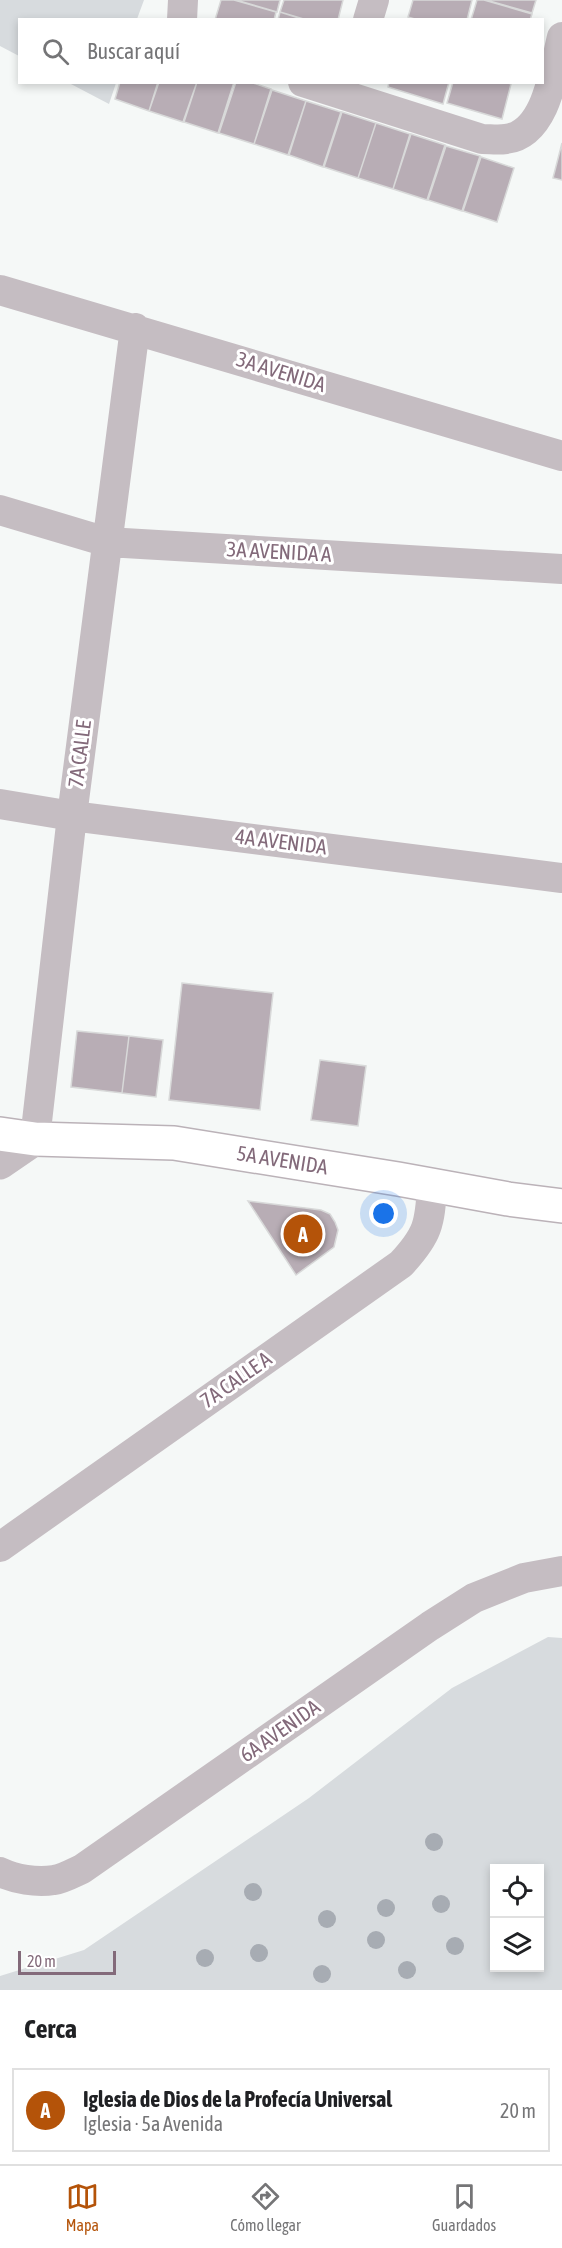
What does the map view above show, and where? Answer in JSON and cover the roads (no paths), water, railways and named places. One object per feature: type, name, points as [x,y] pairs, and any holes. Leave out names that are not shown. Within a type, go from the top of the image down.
[{"type":"main road","name":"5A AVENIDA","points":[[0,1134],[35,1139],[174,1143],[562,1206]]},
{"type":"street","points":[[182,18],[183,0]]},
{"type":"street","points":[[369,18],[374,0]]},
{"type":"street","points":[[314,84],[349,90],[482,139],[508,139],[528,129],[542,112],[562,37]]},
{"type":"street","name":"3A AVENIDA","points":[[0,290],[562,456]]},
{"type":"street","name":"7A CALLE","points":[[35,1139],[72,816],[135,328]]},
{"type":"street","name":"3A AVENIDA A","points":[[0,510],[107,542],[562,569]]},
{"type":"street","name":"4A AVENIDA","points":[[0,804],[72,816],[562,878]]},
{"type":"street","points":[[0,1163],[35,1139]]},
{"type":"street","name":"7A CALLE A","points":[[0,1547],[401,1264],[420,1243],[430,1216],[432,1186]]},
{"type":"street","name":"6A AVENIDA","points":[[0,1872],[27,1880],[54,1880],[82,1869],[430,1626],[474,1598],[524,1578],[562,1571]]},
{"type":"place","name":"Iglesia de Dios de la Profecía Universal","points":[[303,1234]]}]
